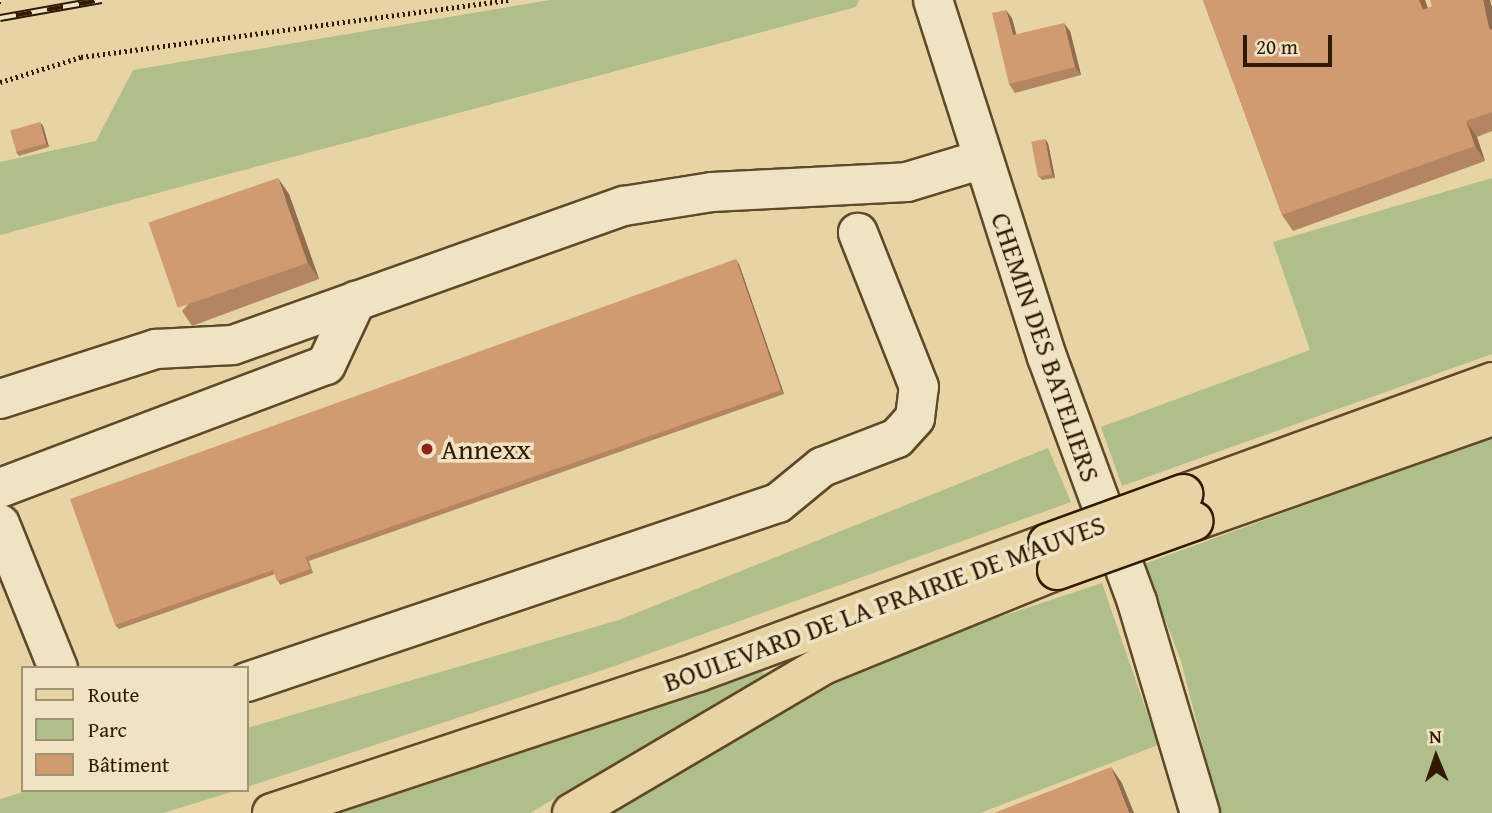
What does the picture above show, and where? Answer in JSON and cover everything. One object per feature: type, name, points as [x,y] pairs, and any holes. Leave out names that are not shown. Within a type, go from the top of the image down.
[{"type":"main road","name":"BOULEVARD DE LA PRAIRIE DE MAUVES","points":[[1188,508],[1492,382]]},
{"type":"main road","name":"BOULEVARD DE LA PRAIRIE DE MAUVES","points":[[272,813],[1052,556],[1188,508],[1492,415]]},
{"type":"main road","name":"BOULEVARD DE LA PRAIRIE DE MAUVES","points":[[572,813],[823,665],[1052,556]]},
{"type":"street","name":"CHEMIN DES BATELIERS","points":[[933,0],[983,159],[1137,602],[1200,813]]},
{"type":"street","points":[[0,398],[156,349],[233,345],[624,206],[712,192],[907,182],[983,159]]},
{"type":"street","points":[[248,682],[778,503],[822,467],[897,438],[915,418],[919,387],[858,233]]},
{"type":"street","points":[[0,488],[326,365],[356,301]]},
{"type":"street","points":[[0,524],[57,666]]},
{"type":"path","points":[[0,82],[81,57],[508,0]]},
{"type":"green space","points":[[550,0],[859,0],[856,7],[0,235],[0,162],[96,141],[133,70]]},
{"type":"green space","points":[[1492,178],[1492,354],[1122,486],[1101,427],[1310,350],[1273,242]]},
{"type":"green space","points":[[1492,437],[1492,813],[1220,813],[1181,661],[1144,564]]},
{"type":"green space","points":[[1048,448],[1071,502],[606,669],[248,787],[248,728],[619,620]]},
{"type":"green space","points":[[1102,583],[1158,745],[980,813],[610,813],[885,655]]},
{"type":"green space","points":[[761,664],[764,676],[530,813],[324,813]]},
{"type":"green space","points":[[23,792],[231,792],[163,813],[0,813],[0,799]]},
{"type":"building","points":[[1203,0],[1419,0],[1423,10],[1432,6],[1430,0],[1483,0],[1489,28],[1492,30],[1492,112],[1466,121],[1475,146],[1282,215]]},
{"type":"building","points":[[1006,10],[1013,35],[1064,23],[1075,67],[1009,84],[992,13]]},
{"type":"building","points":[[40,122],[46,143],[16,152],[10,131]]},
{"type":"building","points":[[1045,139],[1052,174],[1038,177],[1031,142]]},
{"type":"building","points":[[278,178],[307,263],[178,308],[148,223]]},
{"type":"building","name":"Annexx","points":[[736,259],[781,390],[305,557],[310,569],[277,581],[273,570],[115,625],[70,499]]},
{"type":"building","points":[[1111,767],[1129,813],[994,813]]},
{"type":"railway","points":[[0,18],[101,0]]},
{"type":"place","name":"Annexx","points":[[427,449]]}]
